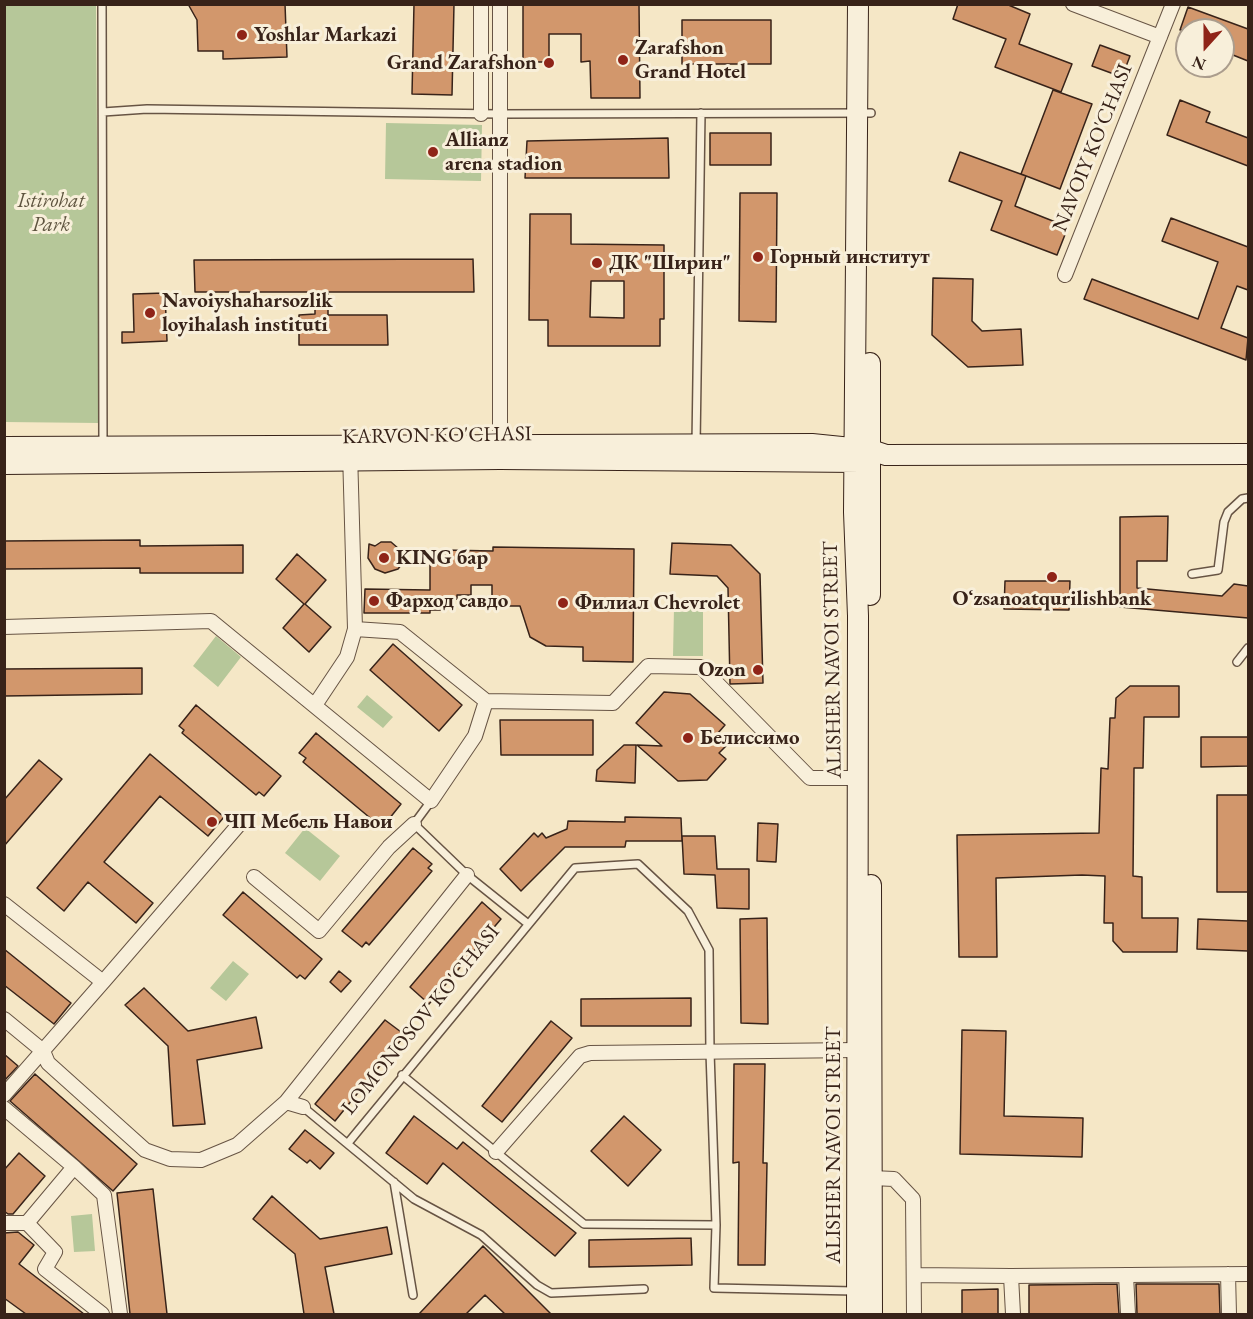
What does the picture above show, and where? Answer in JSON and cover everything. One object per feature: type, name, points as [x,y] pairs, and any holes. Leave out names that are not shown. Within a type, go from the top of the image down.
[{"type":"main road","name":"ALISHER NAVOI STREET","points":[[857,1314],[865,1291],[872,1178],[864,114],[858,4]]},
{"type":"main road","name":"ALISHER NAVOI STREET","points":[[864,114],[871,4]]},
{"type":"main road","points":[[500,451],[696,444],[812,444],[868,456],[1248,454]]},
{"type":"main road","points":[[4,447],[103,454]]},
{"type":"main road","name":"KARVON KO'CHASI","points":[[4,464],[103,454],[500,451],[868,456]]},
{"type":"main road","name":"ALISHER NAVOI STREET","points":[[868,456],[858,778],[858,1050],[865,1291],[872,1314]]},
{"type":"street","points":[[481,4],[481,114]]},
{"type":"street","points":[[500,4],[500,451]]},
{"type":"street","name":"NAVOIY KO'CHASI","points":[[1065,275],[1173,4]]},
{"type":"street","points":[[1075,5],[1160,37]]},
{"type":"street","points":[[315,705],[347,657],[355,629],[350,452]]},
{"type":"street","points":[[4,627],[211,621],[431,801],[475,736],[486,701]]},
{"type":"street","points":[[355,629],[400,632],[486,701],[613,703],[648,666],[701,667],[810,778],[858,778]]},
{"type":"street","points":[[4,1095],[242,821]]},
{"type":"street","points":[[254,877],[319,931],[389,847],[414,824]]},
{"type":"street","points":[[4,1019],[43,1051],[48,1063],[145,1150],[170,1159],[201,1160],[237,1145],[286,1102],[467,875]]},
{"type":"street","points":[[4,904],[103,982]]},
{"type":"street","points":[[496,1152],[580,1056],[590,1053],[858,1050]]},
{"type":"street","name":"LOMONOSOV KO'CHASI","points":[[286,1102],[303,1107]]},
{"type":"street","points":[[4,1108],[104,1195],[120,1314]]},
{"type":"street","points":[[27,1223],[74,1167]]},
{"type":"street","points":[[872,1178],[894,1179],[913,1199],[914,1314]]},
{"type":"street","points":[[4,1223],[27,1223],[55,1252],[45,1269],[102,1314]]},
{"type":"street","points":[[1228,1274],[1229,1314]]},
{"type":"street","points":[[914,1275],[1248,1274]]},
{"type":"street","points":[[1126,1275],[1128,1314]]},
{"type":"street","points":[[1011,1276],[1013,1314]]},
{"type":"lane","points":[[102,4],[103,454]]},
{"type":"lane","points":[[103,112],[190,109],[481,114],[864,114]]},
{"type":"lane","points":[[696,444],[701,113]]},
{"type":"lane","points":[[1192,574],[1218,570],[1224,522],[1228,512],[1242,498],[1248,498]]},
{"type":"lane","points":[[1237,662],[1248,648]]},
{"type":"lane","points":[[431,801],[414,824],[467,875],[527,923]]},
{"type":"lane","name":"LOMONOSOV KO'CHASI","points":[[348,1143],[527,923],[575,868],[638,864],[688,911],[709,950],[716,1225],[714,1288],[865,1291]]},
{"type":"lane","points":[[402,1075],[584,1224],[716,1225]]},
{"type":"lane","name":"LOMONOSOV KO'CHASI","points":[[303,1107],[414,1199],[481,1235],[537,1285],[551,1293],[645,1289]]},
{"type":"lane","points":[[394,1182],[413,1295]]},
{"type":"green space","name":"Istirohat Park","points":[[4,5],[96,5],[99,423],[5,422]]},
{"type":"green space","name":"Allianz arena stadion","points":[[386,123],[482,125],[481,181],[385,179]]},
{"type":"green space","points":[[674,608],[703,609],[703,656],[673,656]]},
{"type":"green space","points":[[216,636],[241,657],[218,687],[193,666]]},
{"type":"green space","points":[[367,695],[393,717],[383,728],[357,707]]},
{"type":"green space","points":[[305,828],[340,856],[320,881],[285,853]]},
{"type":"green space","points":[[233,961],[249,974],[226,1001],[210,988]]},
{"type":"green space","points":[[92,1214],[95,1251],[74,1252],[71,1216]]},
{"type":"building","name":"Yoshlar Markazi","points":[[188,4],[285,4],[287,57],[223,59],[223,51],[198,51],[197,20]]},
{"type":"building","points":[[414,4],[454,4],[452,95],[412,94]]},
{"type":"building","points":[[523,4],[639,4],[640,98],[591,98],[590,61],[581,62],[581,34],[549,34],[549,62],[523,62]]},
{"type":"building","points":[[958,4],[1006,4],[1030,14],[1019,44],[1072,64],[1061,92],[995,67],[1006,39],[953,19]]},
{"type":"building","points":[[1188,7],[1218,18],[1184,18]]},
{"type":"building","points":[[682,20],[771,20],[771,64],[682,64]]},
{"type":"building","points":[[1235,24],[1248,29],[1248,61],[1235,56]]},
{"type":"building","points":[[1100,45],[1130,56],[1122,77],[1092,66]]},
{"type":"building","points":[[1053,90],[1092,104],[1060,189],[1021,174]]},
{"type":"building","points":[[1180,100],[1210,112],[1206,122],[1248,138],[1248,166],[1167,135]]},
{"type":"building","points":[[710,133],[771,133],[771,165],[710,165]]},
{"type":"building","points":[[668,138],[669,178],[525,178],[527,141]]},
{"type":"building","points":[[960,152],[1026,176],[1015,206],[1068,227],[1057,255],[991,230],[1002,201],[949,181]]},
{"type":"building","name":"Горный институт","points":[[740,193],[777,193],[776,322],[739,321]]},
{"type":"building","name":"ДК \"Ширин\"","points":[[530,214],[571,214],[571,244],[664,245],[664,319],[660,319],[660,346],[548,346],[548,320],[529,320]],"holes":[[[591,281],[624,281],[624,318],[590,317]]]},
{"type":"building","points":[[1171,218],[1248,247],[1248,290],[1237,286],[1221,328],[1248,338],[1246,360],[1084,299],[1092,279],[1198,319],[1218,262],[1162,241]]},
{"type":"building","points":[[473,259],[474,292],[328,292],[328,315],[387,315],[388,345],[299,345],[299,315],[315,314],[315,292],[195,292],[194,260]]},
{"type":"building","points":[[933,278],[973,279],[972,321],[982,331],[1021,329],[1023,365],[968,367],[932,335]]},
{"type":"building","name":"Navoiyshaharsozlik loyihalash instituti","points":[[165,293],[167,341],[122,343],[122,332],[134,332],[133,294]]},
{"type":"building","points":[[1168,516],[1167,561],[1137,561],[1137,588],[1222,596],[1234,584],[1248,586],[1248,618],[1120,607],[1120,517]]},
{"type":"building","points":[[140,540],[140,546],[243,545],[243,573],[140,573],[140,568],[4,569],[4,541]]},
{"type":"building","name":"KING бар","points":[[381,542],[391,542],[399,549],[400,557],[405,560],[398,569],[385,573],[375,569],[368,558],[369,544],[375,546]]},
{"type":"building","points":[[672,543],[731,545],[760,574],[763,683],[730,684],[728,588],[717,576],[670,574]]},
{"type":"building","name":"Филиал Chevrolet","points":[[493,547],[634,549],[633,662],[583,661],[583,647],[546,646],[530,637],[520,606],[492,606],[492,585],[471,585],[471,595],[457,595],[457,599],[444,599],[444,610],[430,610],[430,613],[364,613],[365,589],[430,590],[430,563],[444,564],[444,550],[493,551]]},
{"type":"building","points":[[297,554],[326,580],[305,604],[331,627],[309,652],[283,628],[304,604],[276,579]]},
{"type":"building","points":[[1005,581],[1070,581],[1069,610],[1004,609]]},
{"type":"building","points":[[393,644],[462,705],[439,731],[370,670]]},
{"type":"building","points":[[142,668],[142,694],[4,696],[4,669]]},
{"type":"building","points":[[1130,686],[1179,686],[1179,717],[1144,717],[1143,768],[1134,768],[1133,876],[1142,877],[1142,918],[1178,918],[1177,952],[1123,952],[1113,941],[1113,923],[1104,923],[1105,876],[1082,875],[996,878],[997,957],[959,957],[957,835],[1099,833],[1101,768],[1108,769],[1110,718],[1115,718],[1116,698]]},
{"type":"building","name":"Белиссимо","points":[[664,692],[690,694],[725,725],[718,733],[729,743],[719,753],[726,759],[707,780],[678,781],[637,745],[662,746],[636,723]]},
{"type":"building","points":[[196,705],[281,776],[264,796],[259,792],[256,795],[182,733],[184,730],[179,726]]},
{"type":"building","points":[[500,720],[593,720],[593,755],[501,755]]},
{"type":"building","points":[[316,733],[401,804],[385,824],[378,818],[375,822],[303,762],[306,758],[299,753]]},
{"type":"building","points":[[1201,737],[1248,737],[1248,766],[1201,767]]},
{"type":"building","points":[[624,745],[636,745],[635,783],[596,781],[597,770]]},
{"type":"building","points":[[150,754],[224,817],[208,836],[160,796],[104,862],[153,903],[136,923],[88,882],[64,911],[37,888]]},
{"type":"building","points":[[39,760],[62,779],[4,846],[4,800]]},
{"type":"building","points":[[1217,795],[1248,795],[1248,892],[1217,892]]},
{"type":"building","points":[[625,817],[681,818],[682,841],[626,841],[625,847],[565,847],[521,891],[500,869],[534,833],[538,837],[542,833],[546,838],[567,829],[568,821],[625,822]]},
{"type":"building","points":[[758,823],[778,824],[776,862],[757,861]]},
{"type":"building","points":[[682,836],[715,836],[717,869],[749,869],[749,909],[717,908],[715,875],[684,874]]},
{"type":"building","points":[[413,848],[432,864],[428,868],[432,871],[369,945],[366,942],[362,947],[342,931]]},
{"type":"building","points":[[243,892],[322,959],[305,979],[300,975],[297,978],[223,915]]},
{"type":"building","points":[[482,902],[501,919],[429,1004],[410,987]]},
{"type":"building","points":[[767,918],[768,1024],[741,1023],[740,919]]},
{"type":"building","points":[[1198,919],[1248,921],[1248,951],[1197,949]]},
{"type":"building","points":[[4,949],[71,1003],[54,1024],[4,985]]},
{"type":"building","points":[[339,971],[351,981],[341,992],[330,982]]},
{"type":"building","points":[[144,988],[188,1031],[256,1017],[262,1048],[197,1060],[205,1124],[173,1126],[168,1046],[125,1005]]},
{"type":"building","points":[[691,998],[691,1026],[581,1026],[581,999]]},
{"type":"building","points":[[385,1020],[405,1035],[335,1121],[315,1104]]},
{"type":"building","points":[[551,1021],[572,1038],[502,1122],[482,1106]]},
{"type":"building","points":[[962,1030],[1006,1031],[1004,1116],[1083,1118],[1082,1157],[960,1154]]},
{"type":"building","points":[[4,1054],[18,1066],[4,1081]]},
{"type":"building","points":[[734,1064],[765,1064],[763,1163],[767,1163],[765,1265],[738,1265],[739,1162],[733,1163]]},
{"type":"building","points":[[35,1074],[137,1164],[113,1191],[10,1101]]},
{"type":"building","points":[[414,1116],[457,1149],[463,1142],[576,1233],[555,1256],[443,1163],[427,1184],[386,1153]]},
{"type":"building","points":[[624,1116],[661,1150],[628,1186],[591,1151]]},
{"type":"building","points":[[305,1130],[334,1153],[320,1169],[310,1160],[307,1163],[289,1149]]},
{"type":"building","points":[[19,1153],[45,1176],[13,1214],[8,1214],[4,1211],[4,1170]]},
{"type":"building","points":[[153,1189],[167,1314],[130,1314],[117,1193]]},
{"type":"building","points":[[272,1196],[320,1239],[387,1227],[392,1254],[325,1267],[334,1314],[304,1314],[295,1254],[253,1219]]},
{"type":"building","points":[[18,1232],[34,1245],[19,1264],[84,1314],[26,1314],[4,1298],[4,1233]]},
{"type":"building","points":[[691,1238],[692,1265],[589,1267],[589,1240]]},
{"type":"building","points":[[483,1246],[551,1314],[505,1314],[485,1295],[466,1314],[419,1314]]},
{"type":"building","points":[[1117,1284],[1119,1314],[1029,1314],[1029,1285]]},
{"type":"building","points":[[1136,1284],[1219,1284],[1220,1314],[1137,1314]]},
{"type":"building","points":[[998,1289],[998,1314],[962,1314],[962,1290]]},
{"type":"place","name":"Yoshlar Markazi","points":[[242,35]]},
{"type":"place","name":"Zarafshon Grand Hotel","points":[[623,60]]},
{"type":"place","name":"Grand Zarafshon","points":[[549,63]]},
{"type":"place","name":"Allianz arena stadion","points":[[433,152]]},
{"type":"place","name":"Горный институт","points":[[758,257]]},
{"type":"place","name":"ДК \"Ширин\"","points":[[597,263]]},
{"type":"place","name":"Navoiyshaharsozlik loyihalash instituti","points":[[150,313]]},
{"type":"place","name":"KING бар","points":[[384,558]]},
{"type":"place","name":"Oʻzsanoatqurilishbank","points":[[1052,577]]},
{"type":"place","name":"Фарход савдо","points":[[374,601]]},
{"type":"place","name":"Филиал Chevrolet","points":[[563,603]]},
{"type":"place","name":"Ozon","points":[[758,670]]},
{"type":"place","name":"Белиссимо","points":[[688,738]]},
{"type":"place","name":"ЧП Мебель Навои","points":[[212,822]]}]
